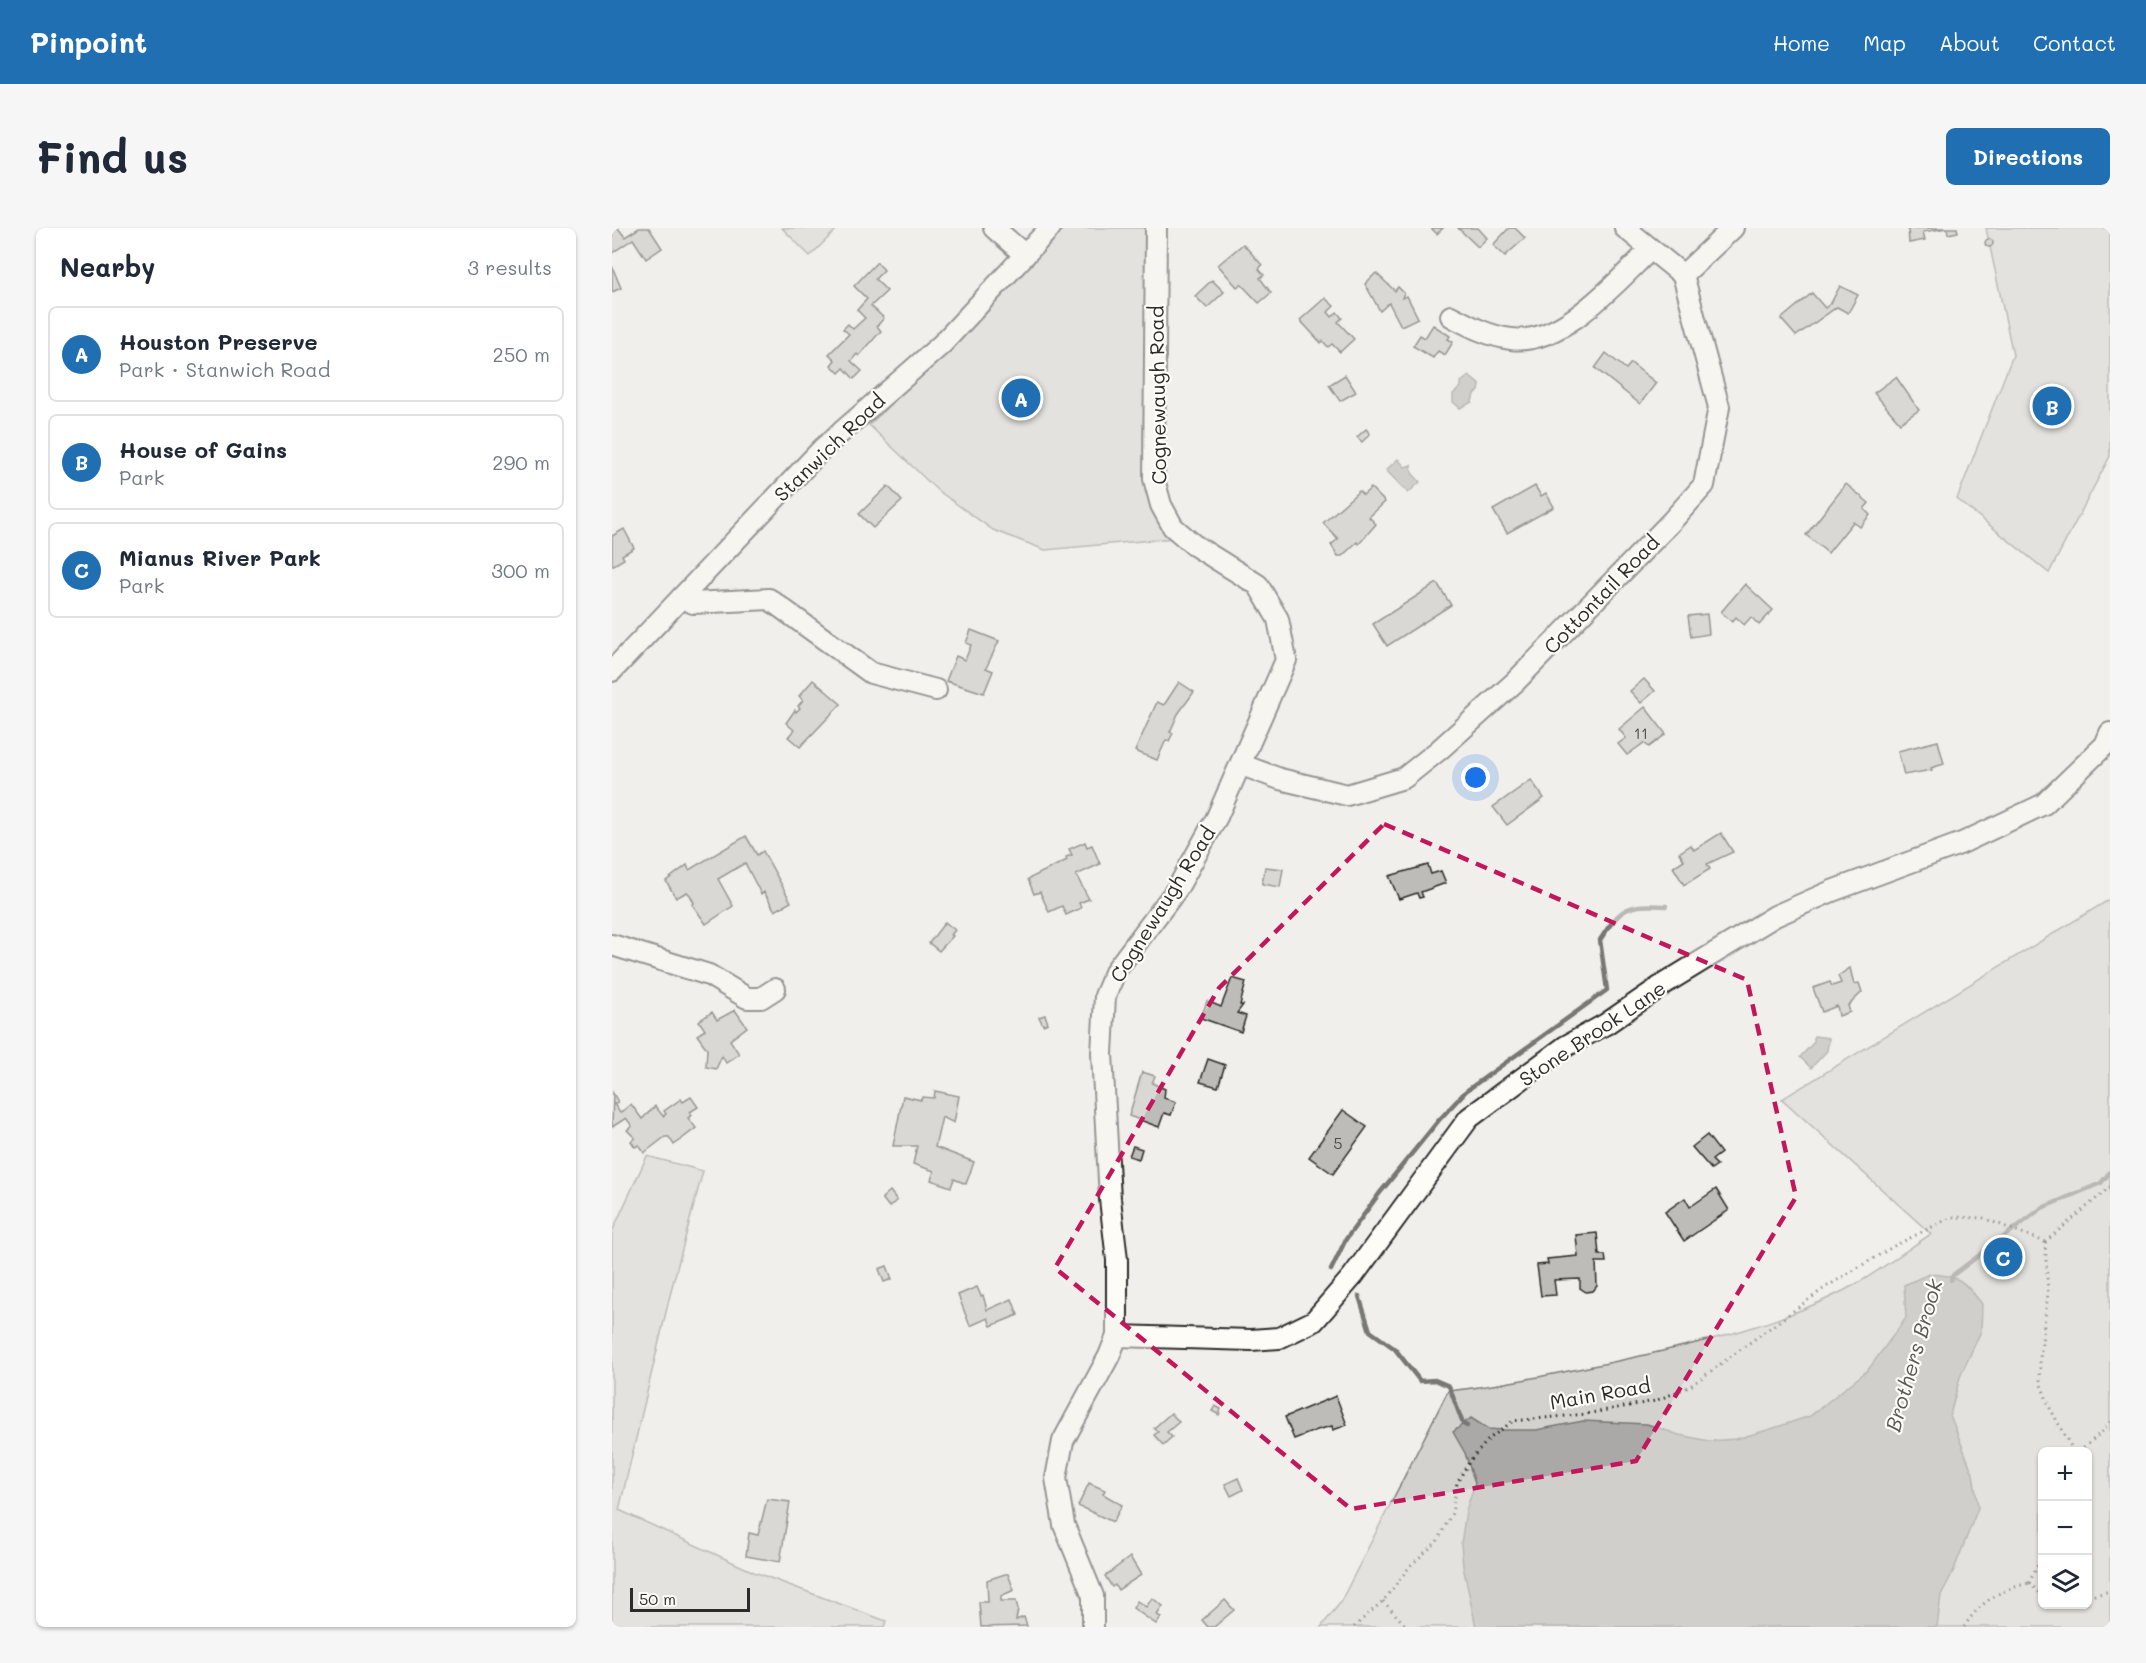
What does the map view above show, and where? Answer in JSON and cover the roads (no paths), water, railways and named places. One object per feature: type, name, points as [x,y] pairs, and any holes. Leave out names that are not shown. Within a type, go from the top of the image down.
[{"type":"street","points":[[994,228],[1025,255]]},
{"type":"street","name":"Stanwich Road","points":[[612,671],[822,449],[942,344],[1050,228]]},
{"type":"street","name":"Cognewaugh Road","points":[[1093,1627],[1093,1596],[1064,1525],[1056,1478],[1063,1441],[1109,1356],[1117,1336],[1117,1260],[1110,1199],[1102,1054],[1105,996],[1116,969],[1177,889],[1217,817],[1242,765],[1286,660],[1278,619],[1258,585],[1194,545],[1173,526],[1161,505],[1154,479],[1156,228]]},
{"type":"street","points":[[1625,228],[1683,275],[1733,228]]},
{"type":"street","points":[[1451,316],[1480,332],[1511,339],[1532,339],[1560,328],[1585,309],[1650,250]]},
{"type":"street","name":"Cottontail Road","points":[[1242,765],[1280,779],[1347,795],[1404,778],[1515,682],[1671,522],[1704,485],[1719,407],[1683,275]]},
{"type":"street","points":[[682,597],[693,603],[769,599],[871,673],[936,690]]},
{"type":"street","name":"Stone Brook Lane","points":[[1117,1336],[1251,1340],[1279,1338],[1314,1322],[1353,1276],[1469,1118],[1566,1046],[1606,1024],[1667,982],[1775,916],[1832,891],[1962,843],[2044,804],[2105,745],[2110,733]]},
{"type":"street","points":[[612,945],[709,975],[747,998],[761,998],[775,989]]},
{"type":"water","points":[[1469,376],[1480,385],[1479,391],[1474,394],[1472,402],[1460,408],[1453,402],[1453,394],[1461,387],[1461,382]]},
{"type":"water","points":[[1398,459],[1405,467],[1411,465],[1412,473],[1420,482],[1408,493],[1386,470]]},
{"type":"water","points":[[1814,1036],[1829,1038],[1827,1051],[1811,1068],[1800,1057],[1814,1042]]},
{"type":"water","points":[[1929,1274],[1947,1276],[1960,1281],[1982,1304],[1981,1331],[1960,1377],[1950,1415],[1973,1474],[1978,1508],[1953,1572],[1941,1595],[1937,1627],[1476,1627],[1463,1566],[1461,1544],[1466,1511],[1475,1483],[1465,1453],[1453,1432],[1471,1418],[1488,1429],[1503,1430],[1536,1430],[1583,1421],[1647,1424],[1679,1435],[1709,1441],[1736,1439],[1771,1429],[1810,1416],[1868,1370],[1906,1318],[1904,1285]]},
{"type":"waterway","points":[[1331,1270],[1346,1239],[1379,1194],[1439,1120],[1466,1091],[1607,990],[1600,940],[1614,920],[1626,910],[1634,907],[1666,906]]},
{"type":"waterway","name":"Brothers Brook","points":[[1951,1280],[1953,1275],[2042,1208],[2101,1183],[2110,1172]]},
{"type":"waterway","points":[[1359,1296],[1370,1331],[1395,1349],[1420,1381],[1435,1380],[1449,1386],[1463,1424],[1467,1426]]},
{"type":"place","name":"Houston Preserve","points":[[1021,398]]},
{"type":"place","name":"House of Gains","points":[[2052,406]]},
{"type":"place","name":"Mianus River Park","points":[[2003,1257]]}]
